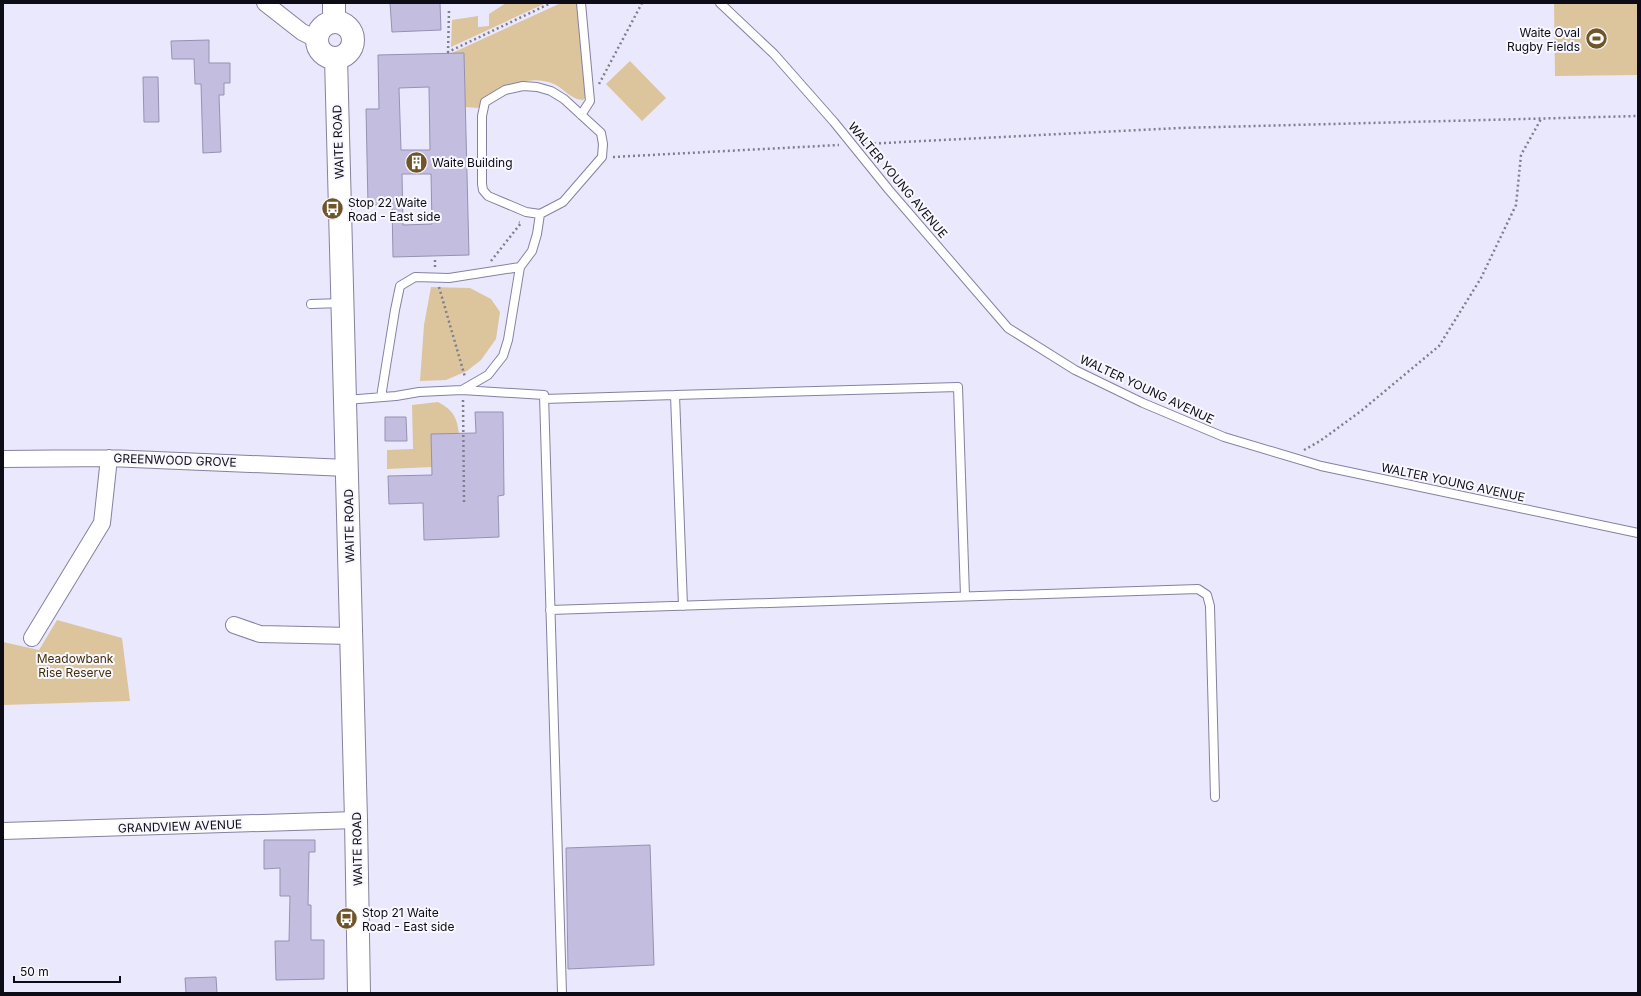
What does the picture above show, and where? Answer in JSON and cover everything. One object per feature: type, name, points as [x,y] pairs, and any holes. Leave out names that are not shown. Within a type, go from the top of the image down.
[{"type":"street","points":[[265,3],[302,32],[316,39]]},
{"type":"street","points":[[334,12],[351,30],[353,36],[351,48],[348,53],[336,58],[324,55],[317,46],[316,39],[317,33],[334,12]]},
{"type":"street","name":"WAITE ROAD","points":[[336,58],[346,400],[359,993]]},
{"type":"street","points":[[32,638],[49,613],[102,523],[109,458]]},
{"type":"street","name":"GREENWOOD GROVE","points":[[3,459],[109,458],[347,468]]},
{"type":"street","points":[[234,625],[260,634],[351,636]]},
{"type":"street","name":"GRANDVIEW AVENUE","points":[[3,831],[356,820]]},
{"type":"lane","points":[[581,115],[590,101],[582,3]]},
{"type":"lane","name":"WALTER YOUNG AVENUE","points":[[720,3],[774,54],[1008,328],[1075,370],[1143,403],[1224,437],[1291,457],[1329,467],[1638,533]]},
{"type":"lane","points":[[523,86],[537,87],[552,91],[564,99],[581,115],[601,133],[603,144],[602,157],[563,202],[549,211],[540,214],[526,212],[488,196],[483,190],[482,116],[485,102],[505,90],[523,86]]},
{"type":"lane","points":[[465,388],[488,375],[503,356],[508,340],[520,267],[532,251],[537,234],[540,214]]},
{"type":"lane","points":[[381,397],[394,310],[400,286],[415,277],[449,278],[520,267]]},
{"type":"lane","points":[[311,304],[343,303]]},
{"type":"lane","points":[[544,399],[958,387],[965,596]]},
{"type":"lane","points":[[346,400],[465,388],[544,395],[562,993]]},
{"type":"lane","points":[[675,395],[683,606]]},
{"type":"lane","points":[[550,610],[1198,589],[1207,595],[1210,614],[1215,797]]},
{"type":"path","points":[[449,11],[448,52],[551,3]]},
{"type":"path","points":[[590,101],[642,3]]},
{"type":"path","points":[[602,157],[1179,128],[1638,116]]},
{"type":"path","points":[[1291,457],[1320,440],[1361,411],[1439,346],[1481,278],[1516,205],[1521,155],[1541,119]]},
{"type":"path","points":[[435,260],[436,278],[465,388],[464,502]]},
{"type":"green space","points":[[506,3],[546,3],[451,47],[452,20],[478,16],[478,27],[489,26],[489,14]]},
{"type":"green space","points":[[561,3],[580,3],[587,96],[583,100],[579,100],[554,84],[534,80],[513,84],[493,94],[478,108],[465,107],[464,53],[452,53]]},
{"type":"green space","name":"Waite Oval Rugby Fields","points":[[1554,3],[1638,3],[1638,75],[1555,76]]},
{"type":"green space","points":[[630,61],[666,98],[642,121],[606,84]]},
{"type":"green space","points":[[431,287],[470,288],[491,299],[500,312],[496,339],[481,360],[467,371],[446,380],[420,381],[424,325]]},
{"type":"green space","points":[[438,402],[451,411],[457,423],[459,434],[432,467],[387,469],[387,450],[413,449],[412,405]]},
{"type":"green space","name":"Meadowbank Rise Reserve","points":[[57,620],[122,638],[130,701],[3,705],[3,642],[39,650]]},
{"type":"building","points":[[390,3],[440,3],[441,30],[392,32]]},
{"type":"building","points":[[209,40],[209,63],[230,63],[230,83],[224,83],[224,95],[219,95],[221,152],[203,153],[201,84],[195,84],[194,59],[172,59],[171,41]]},
{"type":"building","name":"Waite Building","points":[[464,53],[469,255],[393,257],[392,205],[368,205],[366,109],[379,109],[378,55]],"holes":[[[429,87],[430,150],[401,150],[399,88]],[[402,174],[431,174],[432,224],[403,225]]]},
{"type":"building","points":[[143,77],[158,77],[159,122],[144,122]]},
{"type":"building","points":[[475,412],[503,412],[504,495],[498,496],[499,537],[424,540],[423,503],[389,504],[388,476],[432,475],[431,434],[476,433]]},
{"type":"building","points":[[385,417],[406,417],[407,441],[385,441]]},
{"type":"building","points":[[264,840],[315,840],[315,852],[309,852],[308,905],[311,905],[311,940],[324,940],[324,979],[276,980],[275,941],[289,941],[290,896],[280,896],[280,868],[264,869]]},
{"type":"building","points":[[650,845],[654,965],[568,969],[566,848]]},
{"type":"building","points":[[216,977],[217,993],[186,993],[185,978]]},
{"type":"place","name":"Waite Oval Rugby Fields","points":[[1596,39]]},
{"type":"place","name":"Waite Building","points":[[417,162]]},
{"type":"place","name":"Stop 22 Waite Road - East side","points":[[333,209]]},
{"type":"place","name":"Stop 21 Waite Road - East side","points":[[346,919]]}]
